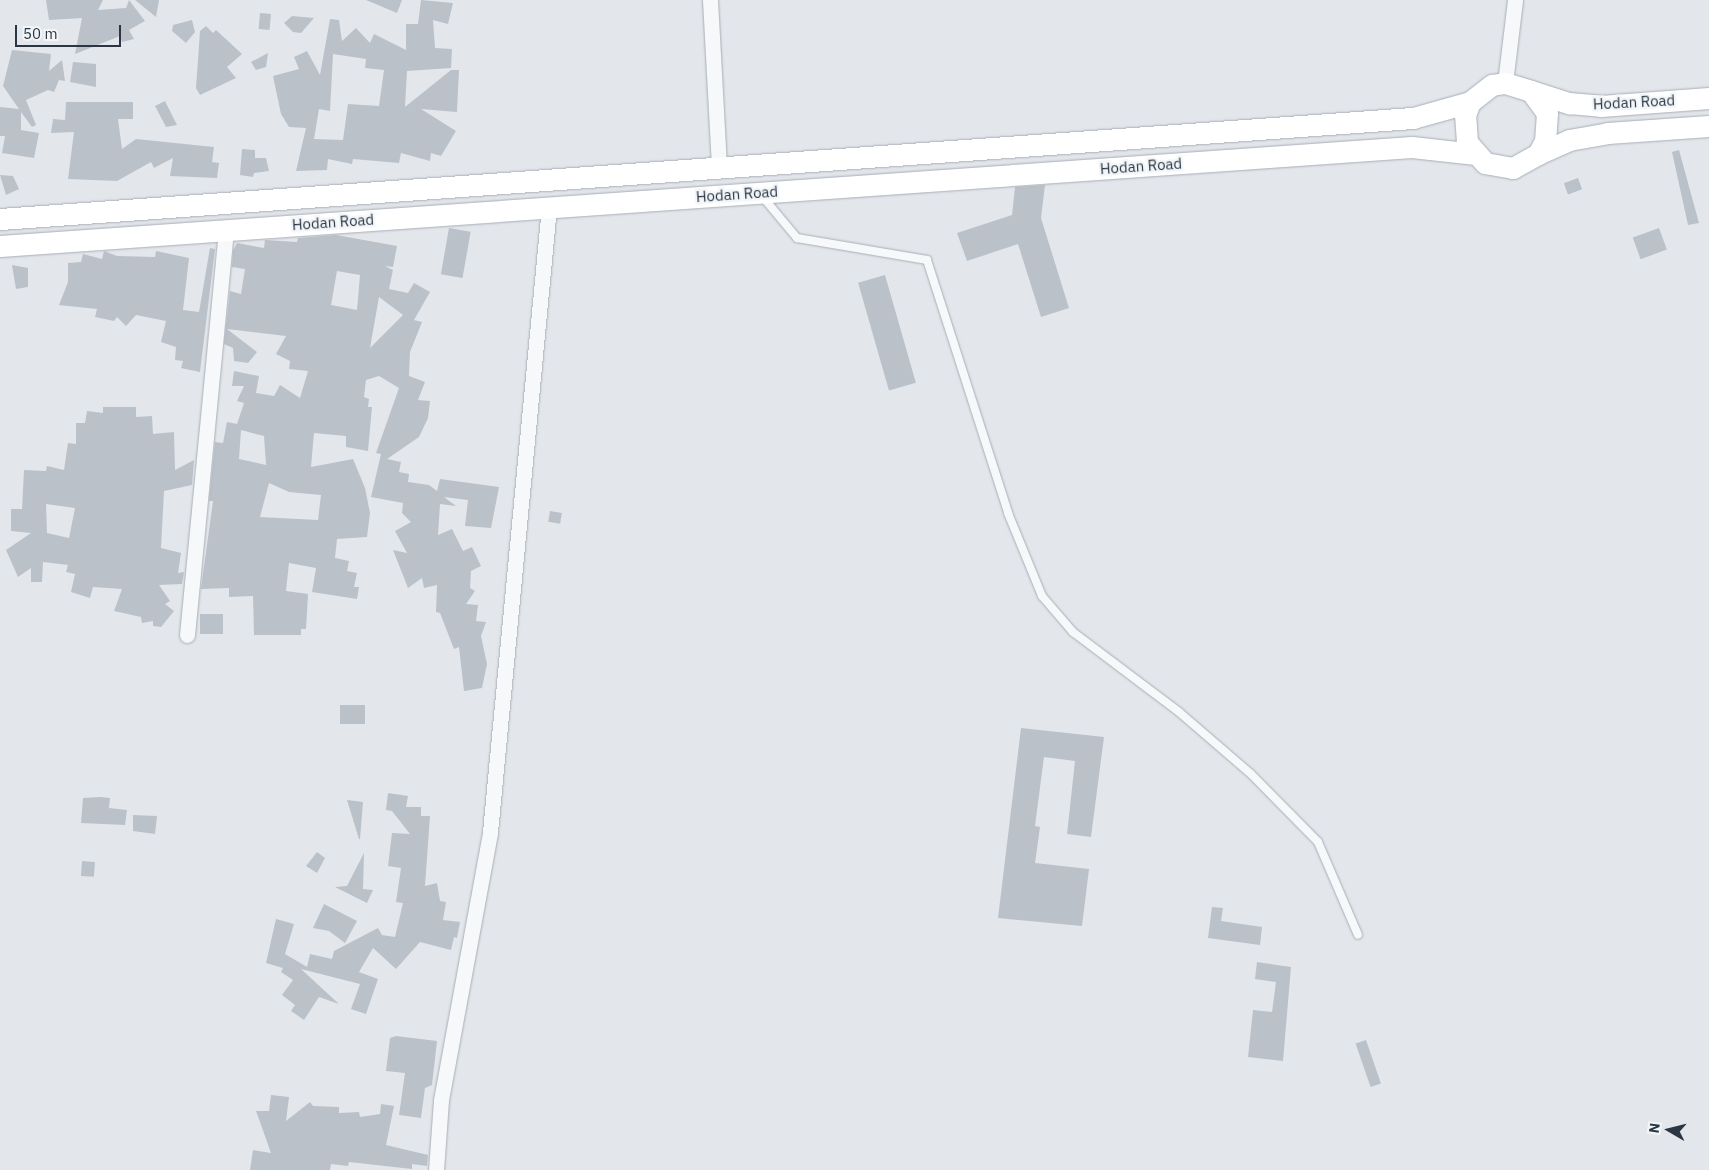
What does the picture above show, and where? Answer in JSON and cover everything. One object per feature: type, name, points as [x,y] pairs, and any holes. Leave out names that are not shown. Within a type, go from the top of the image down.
[{"type":"main road","name":"Hodan Road","points":[[0,219],[1413,118],[1470,102],[1492,85],[1505,83],[1569,103],[1601,106],[1709,98]]},
{"type":"main road","points":[[1531,91],[1546,113],[1548,127],[1538,154]]},
{"type":"main road","points":[[1470,102],[1464,129],[1474,154]]},
{"type":"main road","name":"Hodan Road","points":[[0,246],[549,206],[1412,147],[1474,154],[1492,166],[1513,168],[1569,140],[1607,133],[1709,126]]},
{"type":"street","points":[[710,0],[719,167]]},
{"type":"street","points":[[1505,83],[1515,0]]},
{"type":"street","points":[[436,1170],[441,1100],[490,832],[549,206]]},
{"type":"street","points":[[187,635],[226,230]]},
{"type":"lane","points":[[760,192],[797,238],[927,260],[1008,513],[1042,596],[1073,632],[1179,712],[1251,774],[1318,842],[1358,935]]},
{"type":"building","points":[[46,0],[103,0],[98,10],[126,8],[129,0],[145,21],[129,30],[134,39],[122,42],[120,36],[75,54],[82,18],[49,20]]},
{"type":"building","points":[[135,0],[159,0],[156,17]]},
{"type":"building","points":[[366,0],[402,0],[397,13]]},
{"type":"building","points":[[421,0],[453,3],[448,24],[433,20],[435,48],[452,49],[451,68],[407,71],[405,107],[451,70],[459,70],[457,112],[421,109],[456,131],[441,156],[431,153],[430,161],[401,153],[399,163],[353,159],[352,164],[328,159],[327,170],[296,171],[306,128],[289,127],[281,114],[273,76],[299,69],[294,57],[307,51],[320,75],[330,19],[339,20],[342,41],[356,28],[370,43],[374,34],[406,50],[406,24],[418,24]],"holes":[[[333,54],[366,59],[365,68],[384,70],[379,106],[348,104],[343,140],[314,139],[319,109],[330,111]]]},
{"type":"building","points":[[260,13],[271,14],[270,30],[259,29]]},
{"type":"building","points":[[292,16],[314,18],[301,33],[293,32],[284,23]]},
{"type":"building","points":[[192,20],[195,32],[186,43],[172,31],[173,25]]},
{"type":"building","points":[[206,26],[213,33],[216,30],[242,54],[227,67],[236,78],[200,95],[196,88],[200,31]]},
{"type":"building","points":[[12,50],[51,54],[49,71],[62,60],[65,81],[59,80],[54,92],[48,90],[26,100],[36,125],[32,127],[21,112],[21,130],[39,133],[34,158],[2,153],[5,136],[0,136],[0,107],[19,109],[3,86]]},
{"type":"building","points":[[268,53],[266,67],[256,70],[251,62]]},
{"type":"building","points":[[73,62],[96,64],[96,87],[70,82]]},
{"type":"building","points":[[165,101],[177,125],[166,127],[155,106]]},
{"type":"building","points":[[66,102],[133,102],[133,119],[118,119],[122,149],[136,139],[214,147],[212,162],[219,163],[217,178],[170,176],[173,158],[154,168],[151,162],[117,181],[68,179],[74,132],[51,133],[53,119],[65,120]]},
{"type":"building","points":[[242,149],[255,150],[255,158],[266,158],[269,171],[254,173],[253,177],[240,175]]},
{"type":"building","points":[[1679,150],[1699,223],[1688,225],[1672,152]]},
{"type":"building","points":[[0,175],[13,176],[19,189],[6,195]]},
{"type":"building","points":[[1578,178],[1582,189],[1568,194],[1564,183]]},
{"type":"building","points":[[1045,185],[1041,218],[1069,308],[1041,317],[1018,244],[967,261],[957,233],[1012,215],[1015,187]]},
{"type":"building","points":[[449,228],[471,232],[463,278],[441,274]]},
{"type":"building","points":[[1659,228],[1667,250],[1641,259],[1633,238]]},
{"type":"building","points":[[336,235],[397,246],[393,267],[385,266],[393,270],[389,289],[408,293],[414,283],[430,292],[414,320],[422,322],[410,352],[409,376],[425,382],[418,400],[430,401],[428,418],[419,437],[387,459],[401,462],[399,472],[409,474],[408,482],[429,485],[437,491],[440,479],[499,487],[491,528],[465,526],[468,500],[444,497],[456,506],[440,504],[438,535],[452,529],[463,551],[472,547],[481,566],[471,571],[470,588],[475,591],[466,604],[478,605],[476,621],[486,622],[481,636],[487,664],[482,688],[464,691],[459,647],[454,649],[440,613],[436,612],[437,585],[424,588],[422,578],[408,588],[393,550],[407,553],[395,531],[411,522],[402,513],[403,503],[371,497],[381,454],[376,453],[399,388],[379,376],[366,380],[364,397],[369,399],[368,407],[372,407],[368,451],[346,447],[346,436],[314,433],[311,467],[353,459],[365,488],[370,513],[367,537],[337,539],[335,558],[349,561],[347,571],[357,573],[354,587],[359,587],[357,599],[312,592],[316,568],[289,563],[286,591],[308,594],[306,629],[301,629],[301,635],[254,635],[253,596],[229,597],[229,588],[201,589],[213,501],[209,501],[215,442],[223,443],[227,422],[237,424],[244,403],[237,401],[244,386],[232,386],[234,371],[259,376],[256,393],[274,396],[280,385],[300,398],[308,371],[289,369],[290,361],[276,354],[286,336],[227,329],[257,352],[248,363],[234,361],[233,348],[224,344],[230,291],[241,294],[245,269],[232,267],[233,251],[237,243],[264,248],[265,240],[297,242],[298,238]],"holes":[[[337,271],[360,275],[357,310],[331,305]],[[379,297],[403,315],[370,348]],[[241,430],[264,436],[266,465],[239,459]],[[269,483],[289,492],[321,495],[318,520],[260,517]]]},
{"type":"building","points":[[210,248],[215,249],[200,372],[181,368],[183,361],[175,360],[176,347],[161,342],[166,321],[136,315],[126,326],[117,317],[114,321],[95,317],[97,309],[59,305],[68,282],[68,263],[81,262],[83,254],[102,259],[104,251],[117,256],[155,257],[156,251],[189,258],[183,310],[199,312]]},
{"type":"building","points":[[12,265],[28,268],[28,287],[16,289]]},
{"type":"building","points":[[885,275],[916,383],[889,390],[858,283]]},
{"type":"building","points":[[103,407],[136,407],[136,417],[152,416],[153,434],[174,432],[175,470],[194,460],[192,485],[164,491],[161,548],[181,553],[178,573],[184,572],[182,584],[159,585],[170,601],[165,604],[174,611],[161,627],[153,626],[153,621],[142,623],[141,617],[114,611],[122,589],[93,587],[90,598],[71,592],[75,574],[66,572],[68,565],[43,562],[42,582],[31,582],[31,568],[18,577],[6,550],[31,533],[11,531],[11,509],[22,509],[24,470],[46,471],[47,466],[64,470],[68,443],[76,444],[76,423],[85,423],[87,411],[103,413]],"holes":[[[46,504],[75,508],[69,538],[47,533]]]},
{"type":"building","points":[[550,511],[562,513],[560,524],[548,522]]},
{"type":"building","points":[[200,614],[223,614],[223,634],[200,634]]},
{"type":"building","points":[[340,705],[365,705],[365,724],[340,724]]},
{"type":"building","points":[[1021,728],[1104,737],[1091,837],[1067,834],[1075,761],[1044,757],[1035,826],[1040,827],[1035,863],[1089,869],[1082,926],[998,918]]},
{"type":"building","points":[[388,793],[408,796],[406,807],[421,807],[421,816],[430,816],[425,886],[437,883],[440,901],[446,902],[443,920],[460,922],[457,938],[454,937],[451,950],[420,942],[396,969],[373,948],[359,972],[378,979],[366,1014],[351,1009],[360,984],[301,969],[339,1004],[319,997],[304,1020],[291,1011],[295,1005],[282,995],[293,980],[281,972],[283,968],[266,963],[276,919],[294,924],[285,954],[307,967],[310,954],[332,959],[334,951],[378,928],[382,935],[395,937],[403,903],[396,902],[401,868],[388,866],[392,833],[410,834],[392,811],[386,810]]},
{"type":"building","points":[[83,798],[110,798],[109,808],[127,810],[125,825],[81,823]]},
{"type":"building","points":[[347,800],[363,802],[360,839],[359,839]]},
{"type":"building","points":[[133,815],[157,816],[155,834],[133,831]]},
{"type":"building","points":[[317,852],[325,858],[317,873],[306,866]]},
{"type":"building","points":[[364,853],[363,889],[373,890],[367,903],[335,887],[347,886]]},
{"type":"building","points":[[82,861],[95,862],[94,877],[81,876]]},
{"type":"building","points":[[324,904],[357,921],[345,943],[329,931],[313,928]]},
{"type":"building","points":[[1212,907],[1223,908],[1221,921],[1262,927],[1260,945],[1208,938]]},
{"type":"building","points":[[1257,962],[1291,967],[1283,1061],[1248,1057],[1253,1010],[1272,1012],[1276,982],[1255,979]]},
{"type":"building","points":[[396,1036],[437,1041],[432,1085],[425,1088],[421,1118],[399,1115],[405,1073],[386,1071],[390,1038]]},
{"type":"building","points":[[1366,1040],[1381,1083],[1371,1087],[1356,1044]]},
{"type":"building","points":[[271,1095],[289,1097],[286,1121],[310,1102],[313,1106],[339,1107],[339,1113],[359,1112],[360,1117],[380,1114],[381,1104],[394,1106],[386,1145],[428,1155],[427,1166],[412,1164],[412,1169],[349,1162],[348,1166],[331,1164],[330,1170],[250,1170],[253,1150],[271,1153],[256,1111],[269,1111]]}]
